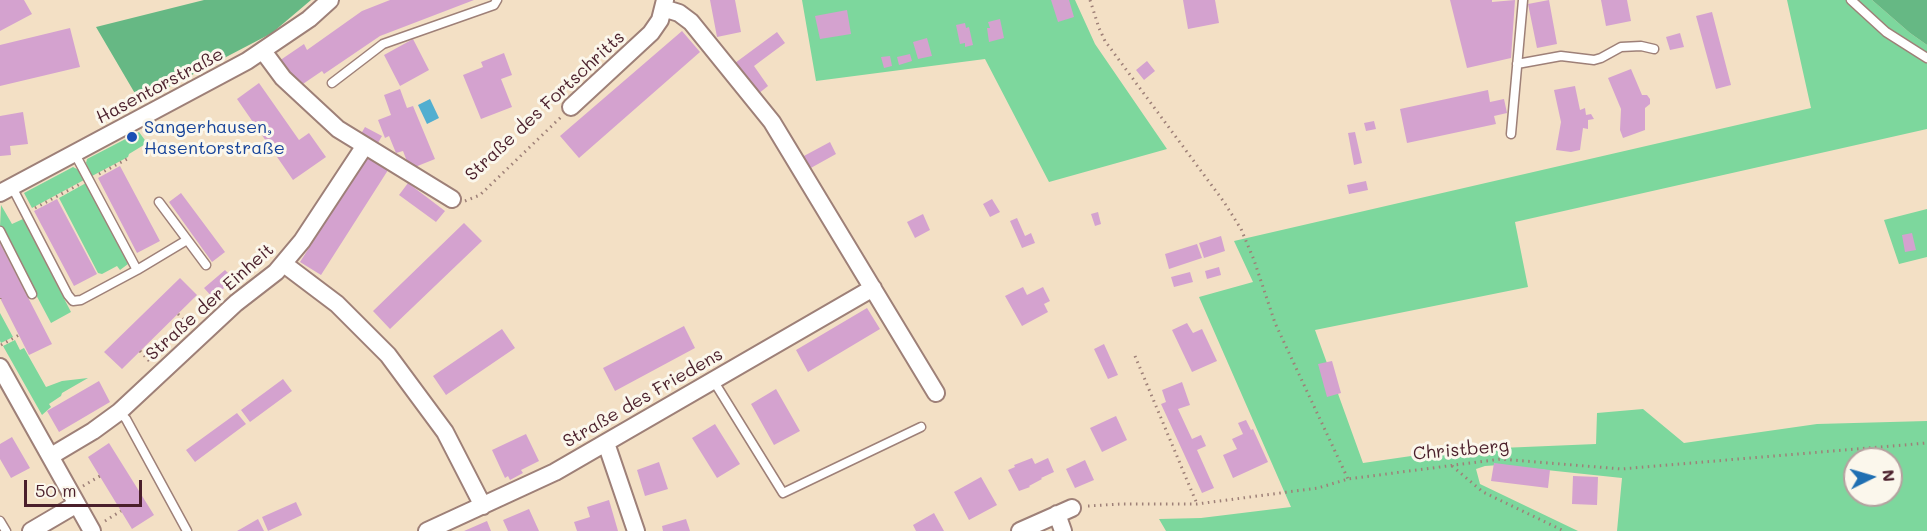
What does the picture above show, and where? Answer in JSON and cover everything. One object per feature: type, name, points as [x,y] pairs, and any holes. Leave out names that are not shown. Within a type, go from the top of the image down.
[{"type":"street","name":"Hasentorstraße","points":[[6,190],[234,69],[309,19],[330,0]]},
{"type":"street","name":"Straße des Fortschritts","points":[[571,107],[651,33],[658,24],[664,4]]},
{"type":"street","points":[[664,4],[691,22],[772,122],[936,393]]},
{"type":"street","name":"Straße des Fortschritts","points":[[263,51],[283,78],[323,117],[364,147],[452,199]]},
{"type":"street","name":"Straße der Einheit","points":[[51,456],[93,431],[119,412],[236,303],[284,264],[302,241],[364,147]]},
{"type":"street","points":[[284,264],[337,304],[388,355],[445,432],[483,506]]},
{"type":"street","name":"Straße des Friedens","points":[[427,531],[555,472],[873,288]]},
{"type":"street","points":[[0,367],[77,504],[97,527]]},
{"type":"street","points":[[606,443],[636,531]]},
{"type":"street","points":[[31,531],[77,504]]},
{"type":"street","points":[[1020,531],[1064,511],[1064,531]]},
{"type":"lane","points":[[332,83],[383,44],[494,5],[497,0]]},
{"type":"lane","points":[[1510,134],[1523,0]]},
{"type":"lane","points":[[1851,0],[1886,32],[1927,58]]},
{"type":"lane","points":[[1517,64],[1562,56],[1594,60],[1621,47],[1641,46],[1654,49]]},
{"type":"lane","points":[[75,154],[136,270]]},
{"type":"lane","points":[[6,190],[73,302],[81,300],[188,240]]},
{"type":"lane","points":[[159,202],[206,265]]},
{"type":"lane","points":[[0,231],[32,294]]},
{"type":"lane","points":[[713,380],[783,493],[921,427]]},
{"type":"lane","points":[[119,412],[126,419],[187,531]]},
{"type":"lane","points":[[0,521],[6,531]]},
{"type":"path","points":[[1090,0],[1105,41],[1224,202],[1241,229],[1275,323],[1348,479]]},
{"type":"path","name":"Straße des Fortschritts","points":[[452,199],[466,201],[480,195],[571,107]]},
{"type":"path","points":[[178,314],[195,331]]},
{"type":"path","points":[[1,345],[19,335]]},
{"type":"path","points":[[140,351],[156,367]]},
{"type":"path","points":[[1135,356],[1197,504]]},
{"type":"path","name":"Christberg","points":[[1064,511],[1120,504],[1197,504],[1318,488],[1348,479],[1501,459],[1621,469],[1927,443]]},
{"type":"path","points":[[1451,466],[1483,492],[1564,531]]},
{"type":"path","points":[[82,487],[100,476]]},
{"type":"path","points":[[97,527],[122,511]]},
{"type":"green space","points":[[204,0],[311,0],[272,33],[140,102],[96,27]]},
{"type":"green space","points":[[802,0],[1075,0],[1095,44],[1167,149],[1049,182],[985,59],[816,81]]},
{"type":"green space","points":[[1787,0],[1872,0],[1927,45],[1927,129],[1515,222],[1528,287],[1315,330],[1363,463],[1477,449],[1596,444],[1597,413],[1643,409],[1684,443],[1817,424],[1927,421],[1927,531],[1617,531],[1622,478],[1499,465],[1476,469],[1480,484],[1578,531],[1166,531],[1159,519],[1201,518],[1291,507],[1199,297],[1253,282],[1234,241],[1811,108]]},
{"type":"green space","points":[[1872,0],[1927,0],[1927,45],[1910,33]]},
{"type":"green space","points":[[139,132],[147,143],[129,154],[128,157],[92,176],[86,163],[87,159]]},
{"type":"green space","points":[[73,167],[79,170],[84,180],[32,208],[24,193]]},
{"type":"green space","points":[[86,183],[128,264],[120,270],[117,266],[102,274],[98,273],[59,198]]},
{"type":"green space","points":[[1,205],[12,224],[23,219],[71,312],[51,323],[0,227]]},
{"type":"green space","points":[[1927,209],[1927,257],[1899,264],[1884,220]]},
{"type":"green space","points":[[0,313],[13,337],[1,343],[0,341]]},
{"type":"green space","points":[[15,340],[20,350],[24,348],[46,387],[62,381],[88,378],[62,393],[49,404],[51,407],[42,415],[3,346]]},
{"type":"water","points":[[430,99],[439,118],[427,124],[418,105]]},
{"type":"building","points":[[0,0],[24,0],[32,14],[0,31]]},
{"type":"building","points":[[390,0],[474,0],[380,36],[324,74],[322,71],[297,88],[279,61],[304,44],[307,50],[362,11]]},
{"type":"building","points":[[710,0],[735,0],[741,32],[717,37]]},
{"type":"building","points":[[1051,0],[1069,0],[1074,17],[1058,22]]},
{"type":"building","points":[[1183,0],[1215,0],[1219,23],[1188,29]]},
{"type":"building","points":[[1450,0],[1492,0],[1492,2],[1515,0],[1511,58],[1467,68]]},
{"type":"building","points":[[1549,0],[1557,44],[1537,48],[1528,4]]},
{"type":"building","points":[[1601,0],[1627,0],[1631,21],[1606,26]]},
{"type":"building","points":[[847,10],[851,34],[820,39],[815,16]]},
{"type":"building","points":[[1712,12],[1731,85],[1716,89],[1696,16]]},
{"type":"building","points":[[1000,19],[1004,38],[989,42],[988,22]]},
{"type":"building","points":[[965,23],[966,28],[969,27],[973,45],[965,47],[965,43],[960,44],[956,25]]},
{"type":"building","points":[[70,28],[80,67],[0,86],[0,45]]},
{"type":"building","points":[[682,31],[700,52],[579,158],[560,136]]},
{"type":"building","points":[[777,32],[785,43],[754,66],[768,86],[758,94],[735,63]]},
{"type":"building","points":[[1680,33],[1684,47],[1670,50],[1666,37]]},
{"type":"building","points":[[927,38],[932,56],[918,59],[913,42]]},
{"type":"building","points":[[413,39],[429,70],[400,86],[384,55]]},
{"type":"building","points":[[504,53],[512,75],[501,79],[512,107],[481,119],[463,75],[483,67],[481,62]]},
{"type":"building","points":[[910,54],[912,61],[899,65],[897,57]]},
{"type":"building","points":[[890,56],[892,66],[884,68],[881,57]]},
{"type":"building","points":[[1147,61],[1155,71],[1144,80],[1136,70]]},
{"type":"building","points":[[1631,69],[1642,95],[1647,95],[1650,104],[1645,108],[1645,130],[1623,138],[1620,130],[1621,109],[1608,78]]},
{"type":"building","points":[[259,83],[299,140],[309,133],[326,157],[293,180],[237,99]]},
{"type":"building","points":[[1575,86],[1580,110],[1585,108],[1586,115],[1591,114],[1594,119],[1588,120],[1588,129],[1583,128],[1580,150],[1571,152],[1556,150],[1561,122],[1554,90]]},
{"type":"building","points":[[400,89],[407,108],[413,106],[435,159],[410,169],[403,151],[396,153],[389,136],[385,138],[378,120],[391,115],[384,95]]},
{"type":"building","points":[[1488,90],[1490,102],[1504,99],[1507,113],[1494,116],[1496,124],[1407,143],[1400,109]]},
{"type":"building","points":[[23,112],[28,144],[10,146],[11,155],[0,156],[0,116]]},
{"type":"building","points":[[1374,121],[1376,129],[1366,131],[1364,123]]},
{"type":"building","points":[[365,127],[382,136],[375,148],[358,139]]},
{"type":"building","points":[[1355,132],[1362,163],[1354,165],[1348,133]]},
{"type":"building","points":[[830,142],[836,154],[809,169],[802,157]]},
{"type":"building","points":[[369,154],[390,167],[321,275],[300,262]]},
{"type":"building","points":[[120,166],[160,241],[137,253],[98,178]]},
{"type":"building","points":[[1366,181],[1368,190],[1349,194],[1347,185]]},
{"type":"building","points":[[408,183],[445,211],[436,222],[399,195]]},
{"type":"building","points":[[181,193],[225,252],[212,262],[169,202]]},
{"type":"building","points":[[57,199],[97,274],[74,286],[34,211]]},
{"type":"building","points":[[992,199],[1000,212],[990,217],[983,204]]},
{"type":"building","points":[[1098,212],[1101,224],[1095,226],[1091,214]]},
{"type":"building","points":[[923,214],[930,230],[915,238],[907,222]]},
{"type":"building","points":[[1017,218],[1025,236],[1031,233],[1035,243],[1022,248],[1010,221]]},
{"type":"building","points":[[464,223],[482,241],[390,329],[373,311]]},
{"type":"building","points":[[1912,233],[1916,250],[1905,252],[1902,235]]},
{"type":"building","points":[[1221,236],[1225,251],[1204,258],[1199,243]]},
{"type":"building","points":[[0,243],[52,344],[29,355],[0,298]]},
{"type":"building","points":[[1197,244],[1202,258],[1169,269],[1165,254]]},
{"type":"building","points":[[1219,267],[1221,275],[1207,279],[1205,271]]},
{"type":"building","points":[[225,270],[234,279],[213,298],[204,288]]},
{"type":"building","points":[[1190,272],[1193,282],[1174,287],[1171,277]]},
{"type":"building","points":[[180,278],[197,295],[122,369],[104,352]]},
{"type":"building","points":[[1023,287],[1027,295],[1043,287],[1050,301],[1044,304],[1048,312],[1022,326],[1005,296]]},
{"type":"building","points":[[867,308],[880,329],[808,372],[796,350]]},
{"type":"building","points":[[1187,323],[1193,333],[1202,329],[1217,361],[1192,372],[1172,330]]},
{"type":"building","points":[[684,326],[695,348],[615,391],[603,368]]},
{"type":"building","points":[[502,329],[515,348],[446,395],[433,376]]},
{"type":"building","points":[[1104,344],[1118,375],[1108,379],[1094,349]]},
{"type":"building","points":[[1332,361],[1341,393],[1327,397],[1318,364]]},
{"type":"building","points":[[283,379],[292,391],[250,422],[241,410]]},
{"type":"building","points":[[99,381],[110,402],[59,432],[47,411]]},
{"type":"building","points":[[1182,382],[1190,405],[1178,409],[1192,439],[1201,435],[1206,446],[1197,450],[1214,488],[1202,493],[1161,404],[1166,402],[1162,390]]},
{"type":"building","points":[[776,389],[800,431],[774,445],[751,404]]},
{"type":"building","points":[[237,413],[246,424],[195,462],[186,450]]},
{"type":"building","points":[[1116,416],[1127,440],[1102,452],[1090,428]]},
{"type":"building","points":[[1246,420],[1251,430],[1253,429],[1268,462],[1233,478],[1223,455],[1237,449],[1232,439],[1243,434],[1238,423]]},
{"type":"building","points":[[715,424],[740,464],[717,478],[692,438]]},
{"type":"building","points":[[526,434],[539,461],[521,470],[523,473],[510,480],[508,476],[505,478],[492,450]]},
{"type":"building","points":[[12,437],[30,468],[11,478],[0,459],[0,444]]},
{"type":"building","points":[[109,443],[154,515],[132,529],[88,457]]},
{"type":"building","points":[[1032,458],[1035,464],[1048,458],[1054,472],[1019,491],[1008,470]]},
{"type":"building","points":[[1085,460],[1094,480],[1075,488],[1066,469]]},
{"type":"building","points":[[659,462],[668,489],[645,496],[637,470]]},
{"type":"building","points":[[1494,463],[1550,470],[1548,488],[1491,481]]},
{"type":"building","points":[[1573,476],[1598,477],[1597,505],[1572,504]]},
{"type":"building","points":[[981,477],[997,505],[969,520],[954,492]]},
{"type":"building","points":[[609,500],[618,531],[577,531],[574,522],[590,517],[587,507]]},
{"type":"building","points":[[296,502],[302,515],[268,531],[262,517]]},
{"type":"building","points":[[529,509],[539,531],[508,531],[503,520]]},
{"type":"building","points":[[934,513],[944,531],[916,531],[913,525]]},
{"type":"building","points":[[258,519],[264,531],[237,531]]},
{"type":"building","points":[[686,519],[690,531],[663,531],[662,526]]},
{"type":"building","points":[[487,521],[491,531],[464,531]]},
{"type":"place","name":"Sangerhausen, Hasentorstraße","points":[[132,137]]}]
